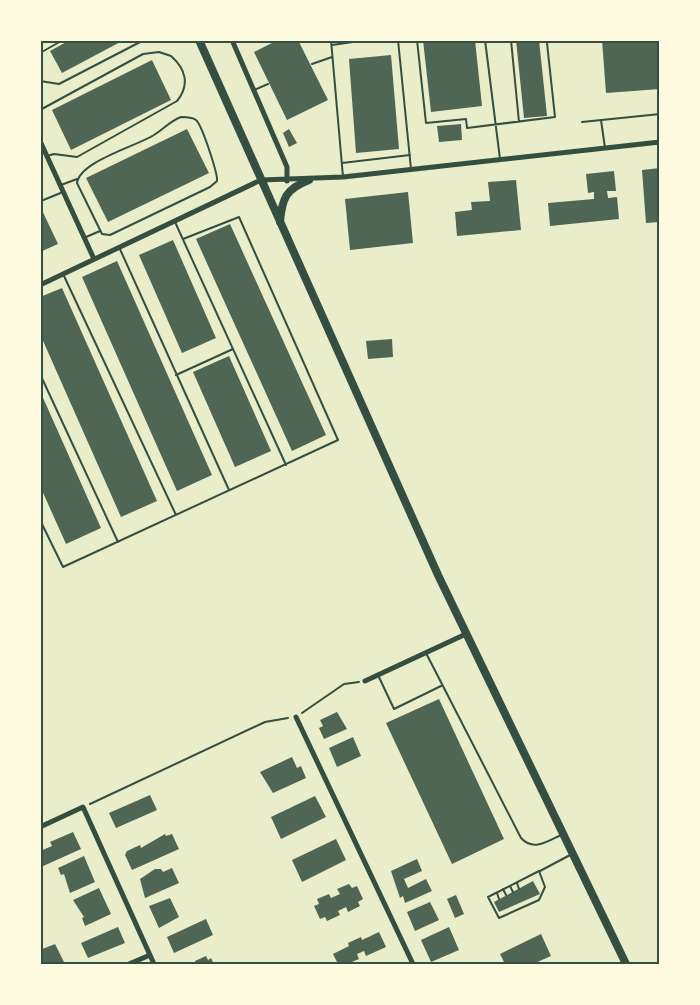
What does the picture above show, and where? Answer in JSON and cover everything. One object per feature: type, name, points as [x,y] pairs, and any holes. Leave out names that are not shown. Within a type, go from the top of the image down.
[{"type":"main road","points":[[199,40],[438,575],[626,964]]},
{"type":"main road","points":[[280,224],[284,195],[291,188],[309,180]]},
{"type":"street","points":[[232,40],[287,167],[287,181]]},
{"type":"street","points":[[40,141],[42,150],[47,156],[94,259]]},
{"type":"street","points":[[40,285],[261,180],[287,181],[343,177],[660,142]]},
{"type":"street","points":[[365,681],[466,634]]},
{"type":"street","points":[[296,717],[413,964]]},
{"type":"street","points":[[40,827],[83,807],[154,964]]},
{"type":"street","points":[[129,964],[150,955]]},
{"type":"lane","points":[[40,53],[63,40]]},
{"type":"lane","points":[[40,81],[59,84],[144,40]]},
{"type":"lane","points":[[331,40],[343,177]]},
{"type":"lane","points":[[331,45],[368,40]]},
{"type":"lane","points":[[398,40],[411,169]]},
{"type":"lane","points":[[417,40],[426,123],[466,119],[467,128],[555,117],[547,43]]},
{"type":"lane","points":[[485,40],[500,159]]},
{"type":"lane","points":[[511,40],[519,122]]},
{"type":"lane","points":[[40,110],[150,52],[171,56],[184,71],[184,91],[177,101],[77,157],[54,154],[47,156]]},
{"type":"lane","points":[[312,64],[332,57]]},
{"type":"lane","points":[[253,90],[268,84]]},
{"type":"lane","points":[[582,122],[660,114]]},
{"type":"lane","points":[[41,201],[77,179],[90,166],[154,135],[174,119],[190,117],[202,130],[204,143],[217,173],[214,184],[110,235],[100,231],[77,179]]},
{"type":"lane","points":[[601,120],[605,148]]},
{"type":"lane","points":[[342,164],[410,155]]},
{"type":"lane","points":[[40,520],[63,567],[338,440],[239,217],[183,239]]},
{"type":"lane","points":[[174,220],[286,465]]},
{"type":"lane","points":[[85,238],[100,231]]},
{"type":"lane","points":[[119,247],[229,490]]},
{"type":"lane","points":[[63,274],[176,515]]},
{"type":"lane","points":[[177,375],[233,350]]},
{"type":"lane","points":[[40,374],[118,542]]},
{"type":"lane","points":[[40,531],[43,526]]},
{"type":"lane","points":[[426,653],[521,838],[528,844],[536,846],[562,834]]},
{"type":"lane","points":[[378,675],[394,709],[441,686]]},
{"type":"lane","points":[[539,872],[545,887],[543,895],[533,903],[499,918],[488,897],[572,854]]},
{"type":"lane","points":[[517,883],[519,889]]},
{"type":"lane","points":[[510,886],[513,892]]},
{"type":"lane","points":[[503,889],[506,895]]},
{"type":"lane","points":[[497,893],[499,899]]},
{"type":"lane","points":[[525,899],[527,904]]},
{"type":"lane","points":[[518,903],[521,908]]},
{"type":"lane","points":[[511,906],[514,911]]},
{"type":"lane","points":[[505,909],[507,914]]},
{"type":"path","points":[[83,807],[265,722],[296,717],[344,684],[365,681]]},
{"type":"building","points":[[70,40],[124,40],[62,73],[50,51]]},
{"type":"building","points":[[278,40],[298,40],[328,100],[287,120],[254,52]]},
{"type":"building","points":[[423,40],[475,40],[482,106],[431,112]]},
{"type":"building","points":[[516,40],[539,40],[547,116],[524,118]]},
{"type":"building","points":[[602,40],[660,40],[660,89],[606,93]]},
{"type":"building","points":[[391,55],[399,149],[356,153],[349,59]]},
{"type":"building","points":[[152,60],[171,100],[71,150],[52,110]]},
{"type":"building","points":[[461,124],[462,140],[439,142],[437,126]]},
{"type":"building","points":[[187,129],[209,173],[108,222],[86,178]]},
{"type":"building","points":[[289,129],[297,143],[289,147],[283,133]]},
{"type":"building","points":[[660,168],[660,222],[646,223],[642,170]]},
{"type":"building","points":[[614,171],[616,191],[607,191],[608,198],[617,197],[619,219],[550,226],[548,203],[594,199],[594,192],[588,193],[586,174]]},
{"type":"building","points":[[516,180],[521,230],[457,236],[455,212],[472,210],[471,202],[490,201],[488,182]]},
{"type":"building","points":[[408,192],[413,243],[350,250],[345,199]]},
{"type":"building","points":[[40,206],[58,244],[40,252]]},
{"type":"building","points":[[230,224],[326,435],[292,451],[196,239]]},
{"type":"building","points":[[173,240],[216,338],[182,353],[139,255]]},
{"type":"building","points":[[117,261],[212,475],[177,491],[82,277]]},
{"type":"building","points":[[62,288],[157,501],[121,517],[40,334],[40,297]]},
{"type":"building","points":[[392,339],[393,357],[368,359],[366,341]]},
{"type":"building","points":[[229,356],[271,451],[235,467],[193,372]]},
{"type":"building","points":[[40,391],[101,528],[66,544],[40,486]]},
{"type":"building","points":[[439,699],[504,839],[452,864],[386,723]]},
{"type":"building","points":[[337,712],[347,729],[324,739],[319,728],[323,726],[320,720]]},
{"type":"building","points":[[353,737],[361,756],[337,767],[329,748]]},
{"type":"building","points":[[292,757],[297,768],[301,766],[306,778],[273,793],[260,772]]},
{"type":"building","points":[[150,795],[157,810],[116,828],[109,813]]},
{"type":"building","points":[[315,796],[326,817],[281,839],[271,817]]},
{"type":"building","points":[[73,832],[81,849],[41,867],[40,851],[52,846],[50,842]]},
{"type":"building","points":[[165,834],[166,836],[172,834],[179,849],[132,870],[125,855],[127,851],[140,845],[141,848]]},
{"type":"building","points":[[336,839],[346,860],[302,882],[292,860]]},
{"type":"building","points":[[84,856],[95,882],[70,893],[64,874],[61,875],[58,868]]},
{"type":"building","points":[[417,859],[422,871],[404,879],[408,888],[426,879],[432,891],[405,903],[403,896],[400,898],[391,871]]},
{"type":"building","points":[[172,868],[179,883],[145,898],[140,879],[155,869],[161,869],[163,872]]},
{"type":"building","points":[[533,881],[540,894],[499,912],[494,902]]},
{"type":"building","points":[[349,884],[352,888],[357,886],[363,899],[358,902],[360,906],[348,912],[346,907],[338,911],[340,915],[327,921],[325,917],[320,919],[314,906],[319,904],[317,899],[329,894],[331,898],[340,894],[337,889]]},
{"type":"building","points":[[99,888],[111,914],[85,926],[82,918],[84,917],[73,900]]},
{"type":"building","points":[[456,895],[464,914],[455,918],[447,899]]},
{"type":"building","points":[[170,898],[179,917],[159,928],[149,906]]},
{"type":"building","points":[[430,902],[439,920],[415,931],[407,912]]},
{"type":"building","points":[[206,919],[213,935],[174,953],[167,937]]},
{"type":"building","points":[[118,927],[125,943],[88,958],[81,943]]},
{"type":"building","points":[[449,927],[459,950],[431,962],[421,940]]},
{"type":"building","points":[[379,932],[386,947],[366,956],[364,951],[357,954],[359,959],[347,964],[338,964],[333,954],[349,946],[348,943],[361,937],[362,940]]},
{"type":"building","points":[[541,934],[551,956],[533,964],[505,964],[500,954]]},
{"type":"building","points":[[55,944],[65,964],[40,964],[40,950]]},
{"type":"building","points":[[206,956],[208,960],[211,958],[214,964],[196,964],[195,961]]}]
